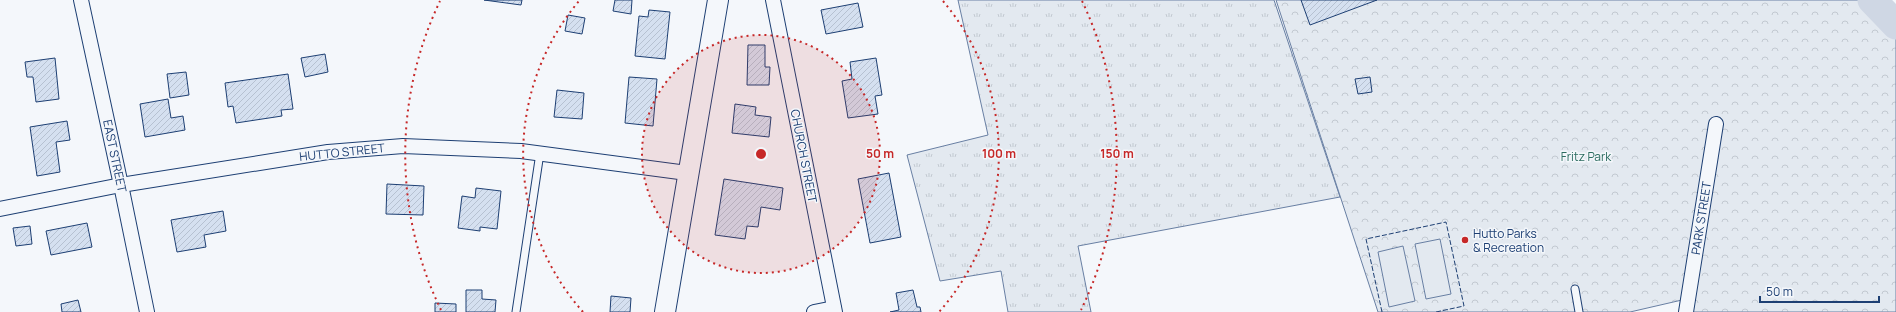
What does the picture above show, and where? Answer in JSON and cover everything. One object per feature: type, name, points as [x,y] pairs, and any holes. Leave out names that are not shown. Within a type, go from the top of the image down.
[{"type":"main road","points":[[665,312],[687,174],[718,0]]},
{"type":"street","name":"EAST STREET","points":[[81,0],[122,185],[147,312]]},
{"type":"street","name":"CHURCH STREET","points":[[773,0],[835,310]]},
{"type":"street","name":"PARK STREET","points":[[1686,312],[1716,124]]},
{"type":"street","name":"HUTTO STREET","points":[[0,209],[122,185],[328,152],[403,146],[521,150],[687,174]]},
{"type":"street","points":[[814,312],[835,310]]},
{"type":"lane","points":[[516,312],[540,153]]},
{"type":"lane","points":[[1575,289],[1580,312]]},
{"type":"green space","points":[[958,0],[1274,0],[1340,197],[1078,246],[1091,312],[1008,312],[1001,271],[940,281],[907,155],[988,135]]},
{"type":"green space","name":"Fritz Park","points":[[1276,0],[1870,0],[1896,25],[1896,312],[1693,312],[1695,297],[1630,312],[1378,312]]},
{"type":"green space","points":[[1440,239],[1451,294],[1426,299],[1415,244]]},
{"type":"green space","points":[[1403,246],[1415,301],[1389,307],[1378,252]]},
{"type":"building","points":[[484,0],[522,0],[521,5]]},
{"type":"building","points":[[615,0],[632,0],[631,14],[613,11]]},
{"type":"building","points":[[1301,0],[1377,0],[1310,25]]},
{"type":"building","points":[[858,3],[863,27],[826,34],[821,10]]},
{"type":"building","points":[[649,10],[670,12],[665,59],[635,56],[639,16],[648,17]]},
{"type":"building","points":[[568,15],[585,18],[582,34],[565,31]]},
{"type":"building","points":[[748,45],[765,45],[765,67],[770,67],[769,85],[747,85]]},
{"type":"building","points":[[325,54],[328,72],[305,77],[301,58]]},
{"type":"building","points":[[55,58],[59,99],[36,102],[33,77],[27,77],[25,62]]},
{"type":"building","points":[[876,58],[882,95],[875,96],[878,114],[848,118],[842,81],[852,79],[850,62]]},
{"type":"building","points":[[186,72],[189,95],[170,98],[167,74]]},
{"type":"building","points":[[288,74],[293,109],[281,110],[282,116],[236,123],[233,106],[228,107],[225,83]]},
{"type":"building","points":[[629,77],[657,79],[653,126],[625,123]]},
{"type":"building","points":[[1370,77],[1372,92],[1358,94],[1355,79]]},
{"type":"building","points":[[557,90],[584,93],[582,119],[554,117]]},
{"type":"building","points":[[168,99],[171,118],[183,116],[185,130],[145,137],[140,104]]},
{"type":"building","points":[[735,104],[756,107],[755,115],[771,117],[769,137],[732,133]]},
{"type":"building","points":[[67,121],[70,140],[56,142],[60,172],[37,176],[30,127]]},
{"type":"building","points":[[889,173],[901,237],[870,243],[858,179]]},
{"type":"building","points":[[724,179],[783,188],[780,210],[761,207],[758,227],[747,226],[745,239],[715,235]]},
{"type":"building","points":[[387,184],[424,186],[423,215],[386,214]]},
{"type":"building","points":[[476,188],[501,191],[497,229],[480,227],[480,231],[458,228],[462,196],[475,198]]},
{"type":"building","points":[[223,211],[226,231],[204,235],[206,247],[177,252],[171,220]]},
{"type":"building","points":[[87,223],[92,247],[51,255],[46,231]]},
{"type":"building","points":[[30,226],[32,244],[16,246],[13,228]]},
{"type":"building","points":[[466,290],[482,290],[482,299],[496,300],[495,312],[466,312]]},
{"type":"building","points":[[913,290],[917,307],[920,307],[921,312],[890,312],[899,310],[896,293]]},
{"type":"building","points":[[611,296],[631,298],[630,312],[610,312]]},
{"type":"building","points":[[78,300],[81,312],[62,312],[61,304]]},
{"type":"building","points":[[435,303],[456,304],[456,312],[435,312]]},
{"type":"waterway","points":[[1872,0],[1896,25]]},
{"type":"fence","points":[[1382,312],[1366,239],[1446,222],[1464,306],[1436,312]]},
{"type":"place","name":"Hutto Parks & Recreation","points":[[1465,240]]}]
